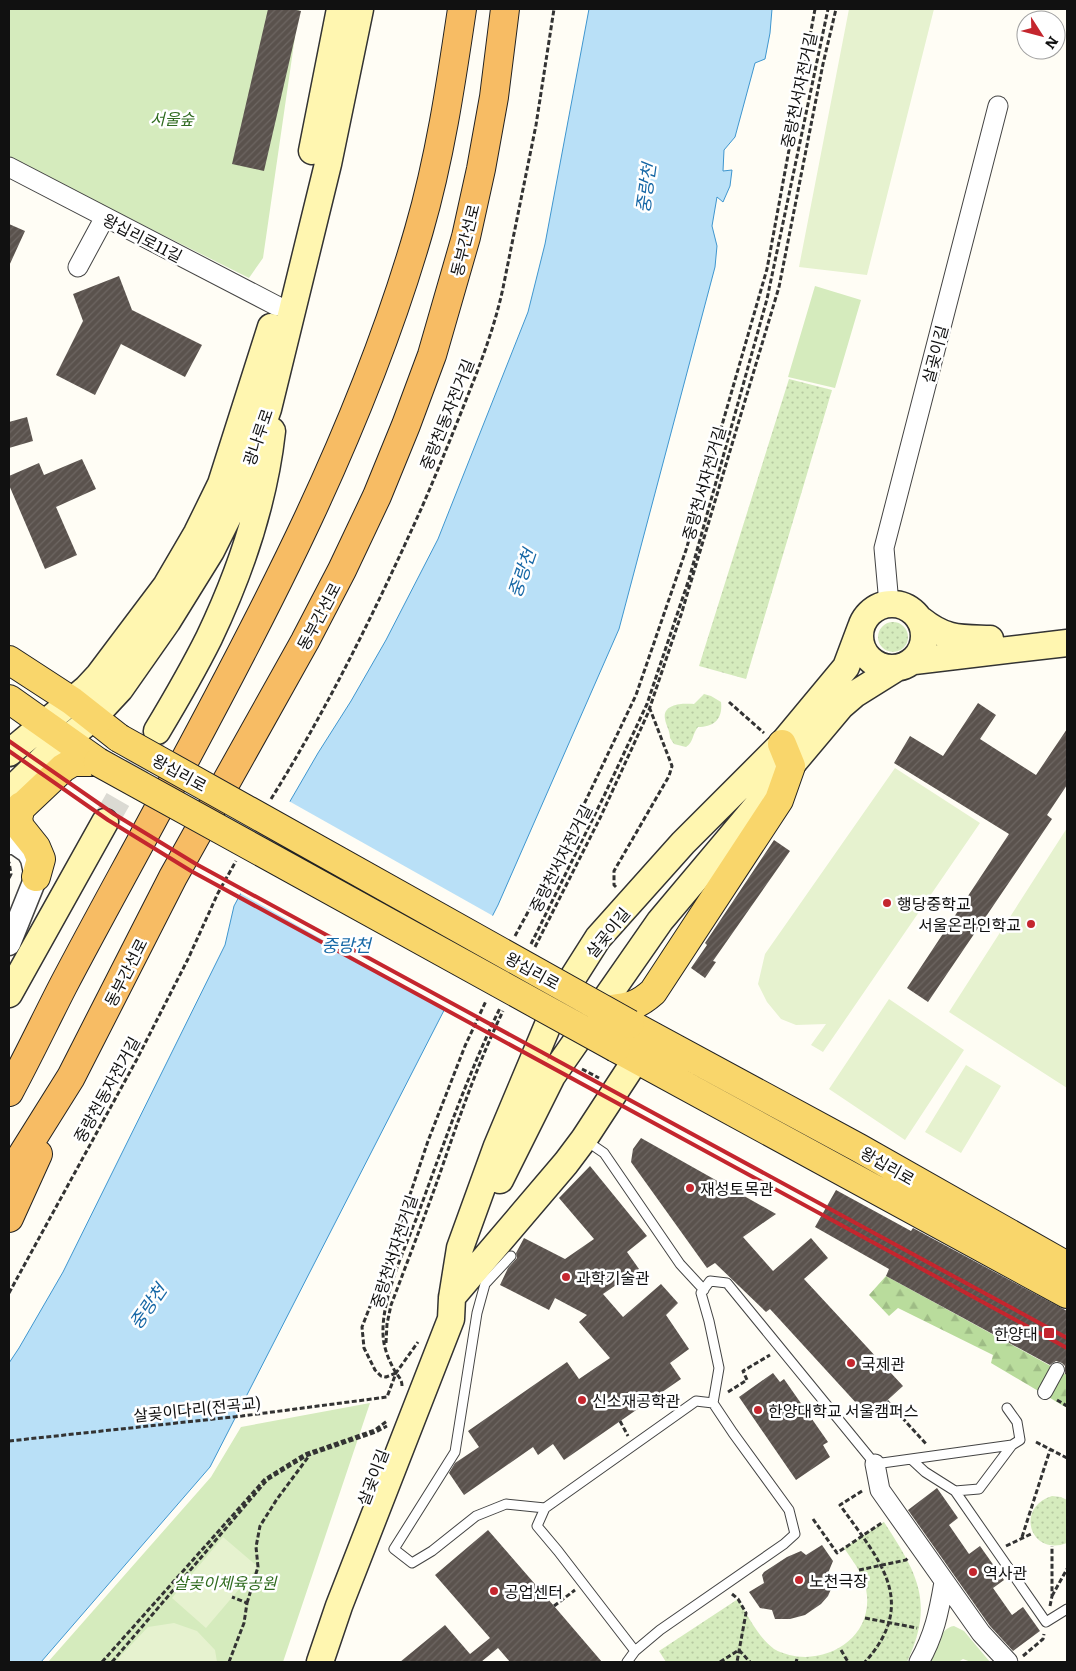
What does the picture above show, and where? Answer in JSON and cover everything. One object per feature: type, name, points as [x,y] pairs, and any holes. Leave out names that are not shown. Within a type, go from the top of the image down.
[{"type":"highway","points":[[9,1092],[64,985],[253,633],[318,498],[366,384],[400,291],[420,229],[445,118],[462,9]]},
{"type":"highway","name":"동부간선로","points":[[9,1176],[71,1077],[173,877],[342,570],[377,496],[432,355],[466,237],[494,97],[505,9]]},
{"type":"highway","points":[[9,1056],[64,985]]},
{"type":"highway","points":[[9,1218],[71,1077]]},
{"type":"main road","name":"광나루로","points":[[9,753],[99,676],[166,586],[197,533],[221,484],[273,322],[309,163],[340,9]]},
{"type":"main road","name":"광나루로","points":[[13,806],[29,771],[93,718],[120,689],[167,622],[211,551],[235,503],[268,409],[328,164],[360,9]]},
{"type":"main road","points":[[157,732],[208,639],[224,605],[250,536],[258,509],[270,452],[272,429],[268,409]]},
{"type":"main road","points":[[898,604],[907,607],[921,620],[925,642],[921,652],[904,665],[884,668],[874,664],[867,657],[862,648],[861,627],[865,618],[872,611],[880,606],[898,604]]},
{"type":"main road","name":"살곶이길","points":[[921,620],[936,632],[956,638],[1067,643]]},
{"type":"main road","name":"살곶이길","points":[[302,1662],[324,1600],[436,1313],[452,1298],[498,1184],[552,1076],[780,749],[846,667],[861,627]]},
{"type":"main road","name":"살곶이길","points":[[320,1662],[339,1606],[451,1318],[452,1298],[460,1248],[497,1146],[558,1001],[598,938],[684,843],[780,749],[855,694],[904,665],[926,660],[1067,643]]},
{"type":"main road","name":"왕십리로","points":[[9,660],[72,701],[119,738],[603,1010],[636,1013],[833,1134],[1067,1266]]},
{"type":"main road","name":"왕십리로","points":[[9,699],[98,762],[1067,1294]]},
{"type":"main road","points":[[636,1013],[653,992],[779,800],[780,749]]},
{"type":"main road","points":[[36,877],[41,859],[36,847],[20,827],[13,806],[73,762],[98,762]]},
{"type":"main road","points":[[9,994],[105,822]]},
{"type":"main road","points":[[452,1298],[584,1139],[626,1053]]},
{"type":"street","name":"살곶이길","points":[[889,604],[884,548],[998,106]]},
{"type":"street","name":"왕십리로11길","points":[[9,167],[277,306]]},
{"type":"street","points":[[78,268],[105,217]]},
{"type":"street","points":[[9,843],[15,843],[28,852],[32,859],[36,877],[9,944]]},
{"type":"street","points":[[1045,1392],[1057,1370]]},
{"type":"street","points":[[875,1464],[880,1490],[981,1633],[1008,1662]]},
{"type":"street","points":[[919,1662],[926,1651],[937,1622],[944,1582]]},
{"type":"lane","points":[[584,1139],[604,1153],[680,1264],[704,1290]]},
{"type":"lane","points":[[511,1256],[485,1284],[477,1313],[455,1452],[394,1549],[412,1563],[432,1551],[476,1516],[506,1504],[545,1508]]},
{"type":"lane","points":[[627,1662],[635,1651],[660,1630],[784,1544],[795,1534],[790,1510],[732,1433],[713,1403],[720,1368],[701,1293],[710,1281],[726,1283],[875,1464],[1012,1445]]},
{"type":"lane","points":[[635,1651],[537,1526],[545,1508],[696,1401],[713,1403]]},
{"type":"lane","points":[[955,1491],[979,1489],[1012,1445],[1020,1440],[1017,1422],[1006,1408]]},
{"type":"lane","points":[[911,1459],[925,1472],[955,1491],[1046,1622],[1067,1609]]},
{"type":"path","name":"중랑천동자전거길","points":[[272,797],[304,745],[393,572],[441,462],[481,362],[498,311],[503,288],[536,125],[554,9]]},
{"type":"path","points":[[514,938],[522,920],[566,842],[636,695],[686,550],[766,269],[815,9]]},
{"type":"path","name":"중랑천서자전거길","points":[[532,940],[648,704],[689,579],[768,299],[828,9]]},
{"type":"path","points":[[534,948],[601,816],[650,709],[681,615],[779,287],[823,64],[836,9]]},
{"type":"path","points":[[729,702],[780,749]]},
{"type":"path","points":[[633,900],[614,885],[614,871],[669,776],[672,766],[648,704]]},
{"type":"path","points":[[9,856],[11,874],[9,878]]},
{"type":"path","name":"중랑천동자전거길","points":[[9,1293],[137,1059],[188,959],[218,893]]},
{"type":"path","points":[[433,1322],[396,1373],[386,1377],[381,1376],[375,1370],[364,1348],[362,1327],[388,1260],[428,1141],[465,1046],[490,992]]},
{"type":"path","points":[[385,1349],[391,1305],[438,1180],[462,1106],[488,1042],[505,1008]]},
{"type":"path","name":"중랑천서자전거길","points":[[401,1392],[402,1384],[385,1349],[383,1319],[399,1264],[469,1073],[484,1041]]},
{"type":"path","points":[[713,1403],[747,1380],[743,1371],[780,1347]]},
{"type":"path","name":"살곶이다리(전곡교)","points":[[9,1441],[242,1416],[387,1397],[396,1373]]},
{"type":"path","points":[[887,1401],[937,1456]]},
{"type":"path","points":[[102,1662],[265,1479],[305,1454],[375,1430],[387,1422],[392,1415],[390,1424],[376,1432],[311,1454],[267,1480],[112,1662]]},
{"type":"path","points":[[1036,1442],[1067,1458]]},
{"type":"path","points":[[1022,1538],[1050,1450]]},
{"type":"path","points":[[229,1662],[244,1623],[247,1602],[258,1566],[256,1547],[260,1526],[277,1499],[311,1454]]},
{"type":"path","points":[[865,1662],[876,1650],[890,1623],[891,1595],[881,1565],[840,1505],[862,1491],[867,1497]]},
{"type":"path","points":[[813,1519],[837,1553],[884,1522],[880,1516]]},
{"type":"path","points":[[1014,1541],[1033,1533]]},
{"type":"path","points":[[1052,1546],[1052,1596],[1067,1569]]},
{"type":"path","points":[[859,1570],[906,1560]]},
{"type":"path","points":[[554,1606],[584,1584]]},
{"type":"path","points":[[731,1594],[738,1599],[746,1613],[737,1662]]},
{"type":"path","points":[[232,1597],[247,1602]]},
{"type":"path","points":[[865,1618],[918,1628]]},
{"type":"path","points":[[720,1662],[738,1650]]},
{"type":"path","points":[[738,1650],[750,1662]]},
{"type":"path","points":[[842,1650],[848,1662]]},
{"type":"green space","name":"서울숲","points":[[9,9],[299,9],[263,258],[249,278],[9,158]]},
{"type":"green space","points":[[849,9],[934,9],[867,275],[799,267]]},
{"type":"green space","points":[[815,286],[861,300],[835,388],[788,377]]},
{"type":"green space","points":[[789,379],[832,390],[746,679],[699,666]]},
{"type":"green space","points":[[893,622],[904,626],[908,637],[904,648],[893,652],[882,648],[878,637],[882,626]]},
{"type":"green space","points":[[704,694],[721,702],[719,717],[713,724],[698,727],[686,747],[674,744],[670,738],[666,721],[665,714],[667,710],[675,705],[694,704]]},
{"type":"green space","points":[[895,768],[980,823],[823,1052],[811,1045],[826,1024],[796,1025],[781,1019],[767,1002],[758,984],[765,954]]},
{"type":"green space","points":[[1067,828],[1067,1088],[949,1012]]},
{"type":"green space","points":[[889,999],[964,1050],[905,1140],[829,1089]]},
{"type":"green space","points":[[966,1065],[1001,1086],[961,1153],[925,1132]]},
{"type":"green space","points":[[886,1276],[1067,1375],[1067,1408],[991,1363],[993,1355],[898,1308],[889,1316],[869,1295]]},
{"type":"green space","name":"살곶이체육공원","points":[[370,1403],[283,1662],[48,1662],[211,1477],[241,1427]]},
{"type":"green space","points":[[1052,1496],[1067,1500],[1067,1543],[1054,1545],[1044,1543],[1036,1537],[1032,1529],[1033,1510],[1040,1502]]},
{"type":"green space","points":[[884,1522],[896,1540],[913,1573],[921,1605],[920,1622],[907,1662],[666,1662],[659,1651],[738,1599],[758,1632],[774,1649],[790,1655],[806,1657],[822,1655],[837,1649],[850,1640],[860,1628],[866,1613],[867,1596],[862,1576],[844,1548]]},
{"type":"green space","points":[[223,1537],[258,1567],[206,1628],[172,1598]]},
{"type":"green space","points":[[174,1623],[197,1631],[215,1650],[217,1662],[115,1662],[148,1627]]},
{"type":"green space","points":[[954,1626],[964,1631],[990,1662],[971,1662],[963,1659],[958,1662],[931,1662],[941,1635]]},
{"type":"water","name":"중랑천","points":[[589,9],[772,9],[765,59],[755,63],[735,137],[724,150],[723,171],[732,170],[730,186],[723,202],[717,197],[712,226],[717,246],[715,267],[619,629],[498,905],[210,1467],[41,1662],[9,1662],[9,1363],[63,1272],[225,945],[234,906],[289,803],[386,640],[438,539],[528,312],[545,244]]},
{"type":"pier","points":[[287,800],[495,917],[447,1010],[238,892]]},
{"type":"building","points":[[268,9],[301,11],[264,171],[232,164]]},
{"type":"building","points":[[9,224],[25,231],[9,266]]},
{"type":"building","points":[[119,276],[132,310],[202,345],[185,377],[121,344],[95,395],[56,375],[83,321],[73,294]]},
{"type":"building","points":[[27,417],[33,441],[9,448],[9,422]]},
{"type":"building","points":[[82,459],[96,489],[56,507],[77,555],[45,569],[9,485],[9,476],[39,463],[44,475]]},
{"type":"building","points":[[978,703],[996,715],[980,739],[1036,775],[1067,729],[1067,785],[1047,815],[1052,819],[928,1002],[907,988],[1009,834],[894,763],[910,736],[943,756]]},
{"type":"building","points":[[774,840],[790,851],[713,961],[716,962],[705,978],[691,968],[707,945],[705,943]]},
{"type":"building","points":[[641,1138],[776,1214],[743,1237],[773,1271],[811,1238],[828,1258],[804,1279],[903,1386],[869,1417],[770,1309],[766,1312],[715,1263],[707,1268],[631,1162],[633,1149]]},
{"type":"building","points":[[590,1166],[647,1236],[627,1252],[639,1269],[603,1294],[623,1317],[661,1284],[678,1303],[666,1315],[689,1349],[670,1363],[681,1379],[564,1460],[553,1444],[538,1455],[533,1447],[464,1495],[449,1473],[455,1463],[479,1447],[468,1431],[567,1362],[579,1379],[610,1358],[579,1322],[587,1315],[555,1298],[549,1310],[500,1285],[508,1268],[517,1258],[516,1253],[524,1238],[565,1259],[594,1239],[559,1198]]},
{"type":"building","points":[[836,1190],[911,1231],[913,1228],[1067,1311],[1067,1375],[1065,1374],[1065,1366],[1062,1363],[1056,1361],[1050,1365],[886,1276],[889,1269],[815,1227]]},
{"type":"building","points":[[773,1373],[780,1382],[784,1379],[828,1442],[823,1445],[830,1457],[796,1480],[739,1397]]},
{"type":"building","name":"역사관","points":[[937,1488],[958,1518],[949,1525],[969,1554],[980,1546],[1004,1580],[993,1588],[1012,1615],[1023,1607],[1040,1631],[1013,1651],[990,1626],[908,1510]]},
{"type":"building","name":"공업센터","points":[[488,1530],[602,1662],[510,1662],[498,1648],[481,1662],[400,1662],[445,1625],[470,1654],[490,1638],[435,1575]]},
{"type":"building","name":"노천극장","points":[[822,1545],[833,1561],[828,1573],[836,1578],[828,1596],[821,1604],[805,1615],[790,1619],[775,1619],[772,1610],[760,1608],[749,1592],[764,1583],[762,1575],[764,1572],[787,1557],[801,1551],[806,1555]]},
{"type":"tunnel","points":[[105,822],[156,733]]},
{"type":"railway","points":[[9,741],[114,814],[196,864],[1067,1338]]},
{"type":"railway","points":[[9,751],[108,820],[191,871],[1067,1348]]},
{"type":"place","name":"행당중학교","points":[[887,903]]},
{"type":"place","name":"서울온라인학교","points":[[1031,924]]},
{"type":"place","name":"재성토목관","points":[[690,1188]]},
{"type":"place","name":"과학기술관","points":[[566,1277]]},
{"type":"place","name":"한양대","points":[[1049,1333]]},
{"type":"place","name":"국제관","points":[[851,1363]]},
{"type":"place","name":"신소재공학관","points":[[582,1400]]},
{"type":"place","name":"한양대학교 서울캠퍼스","points":[[758,1410]]},
{"type":"place","name":"역사관","points":[[973,1572]]},
{"type":"place","name":"노천극장","points":[[799,1580]]},
{"type":"place","name":"공업센터","points":[[494,1591]]}]
